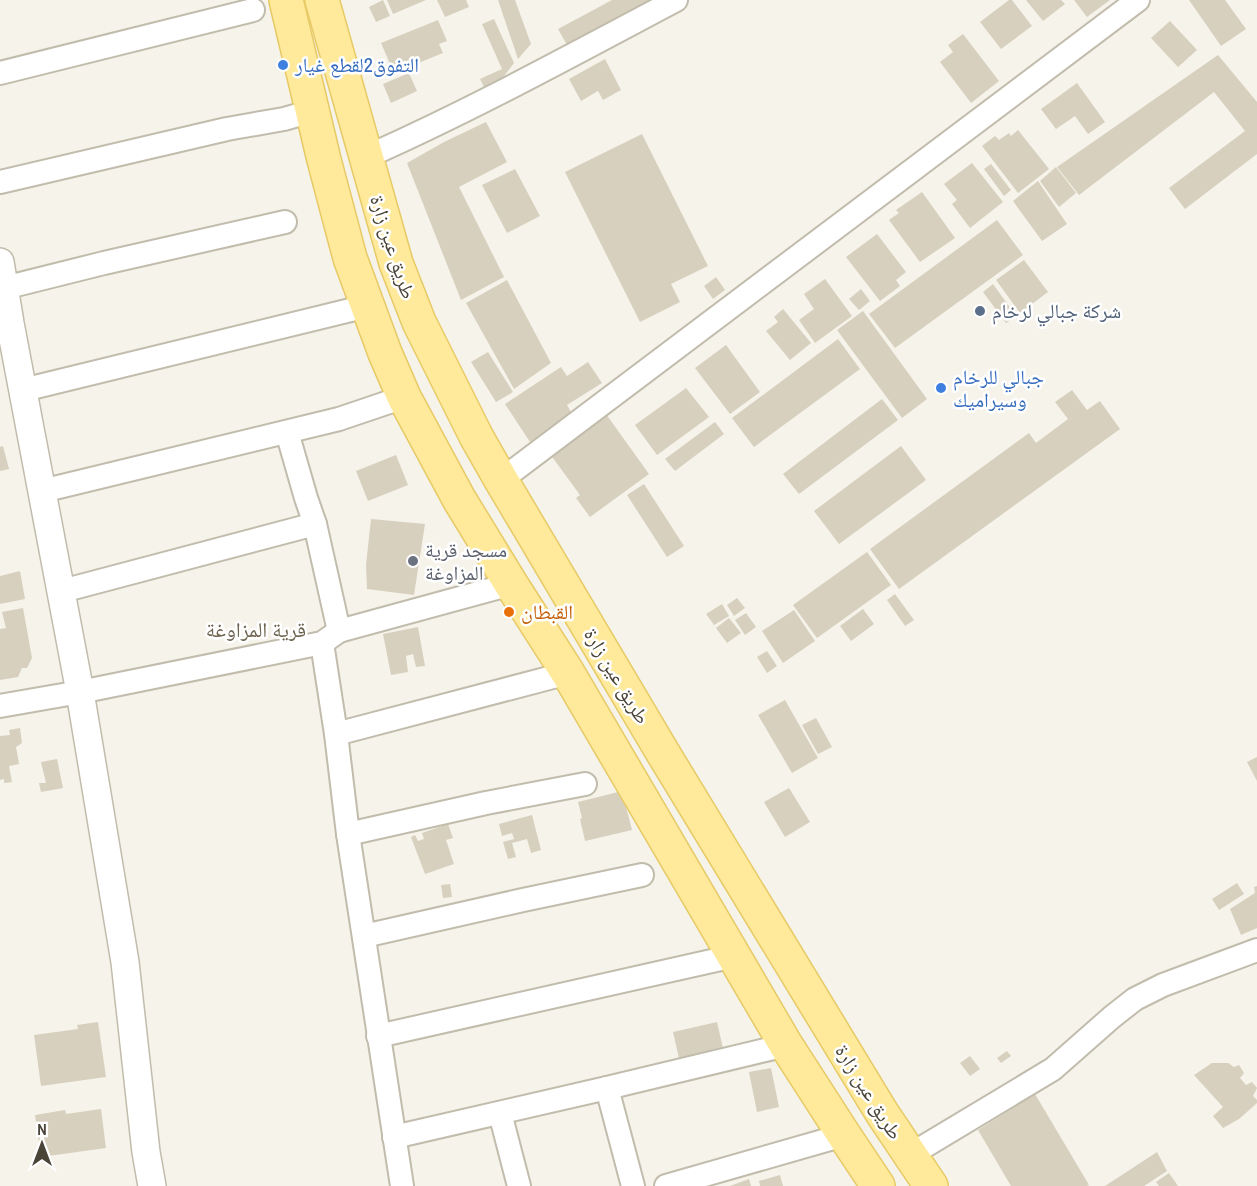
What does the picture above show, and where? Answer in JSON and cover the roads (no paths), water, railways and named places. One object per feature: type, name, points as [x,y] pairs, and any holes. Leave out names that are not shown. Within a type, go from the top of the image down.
[{"type":"main road","name":"طريق عين زارة","points":[[286,0],[347,249],[366,306],[404,397],[459,499],[568,673],[786,1045],[879,1186]]},
{"type":"main road","name":"طريق عين زارة","points":[[322,0],[396,263],[419,322],[476,436],[663,753],[882,1113],[931,1186]]},
{"type":"street","points":[[366,157],[416,135],[507,89],[676,0]]},
{"type":"street","points":[[501,480],[1138,0]]},
{"type":"street","points":[[0,73],[253,10]]},
{"type":"street","points":[[0,182],[312,111]]},
{"type":"street","points":[[2,289],[104,263],[285,222]]},
{"type":"street","points":[[0,262],[2,289],[62,591],[125,962],[146,1152],[152,1186]]},
{"type":"street","points":[[23,390],[366,306]]},
{"type":"street","points":[[42,491],[339,419],[404,397]]},
{"type":"street","points":[[287,432],[315,524],[330,637],[336,734],[348,834],[402,1186]]},
{"type":"street","points":[[62,591],[315,524]]},
{"type":"street","points":[[0,706],[80,692],[330,637],[511,584]]},
{"type":"street","points":[[336,734],[568,673]]},
{"type":"street","points":[[348,834],[486,803],[585,784]]},
{"type":"street","points":[[364,936],[642,875]]},
{"type":"street","points":[[910,1155],[1053,1069],[1135,999],[1257,950]]},
{"type":"street","points":[[378,1036],[734,956]]},
{"type":"street","points":[[394,1137],[786,1045]]},
{"type":"street","points":[[607,1088],[633,1186]]},
{"type":"street","points":[[500,1113],[519,1186]]},
{"type":"street","points":[[666,1186],[844,1135]]},
{"type":"place","name":"التفوق2لقطع غيار","points":[[283,65]]},
{"type":"place","name":"شركة جبالي لرخام","points":[[980,311]]},
{"type":"place","name":"جبالي للرخام وسيراميك","points":[[941,388]]},
{"type":"place","name":"مسجد قرية المزاوغة","points":[[413,561]]},
{"type":"place","name":"القبطان","points":[[509,612]]},
{"type":"district","name":"قرية المزاوغة","points":[[256,630]]}]
